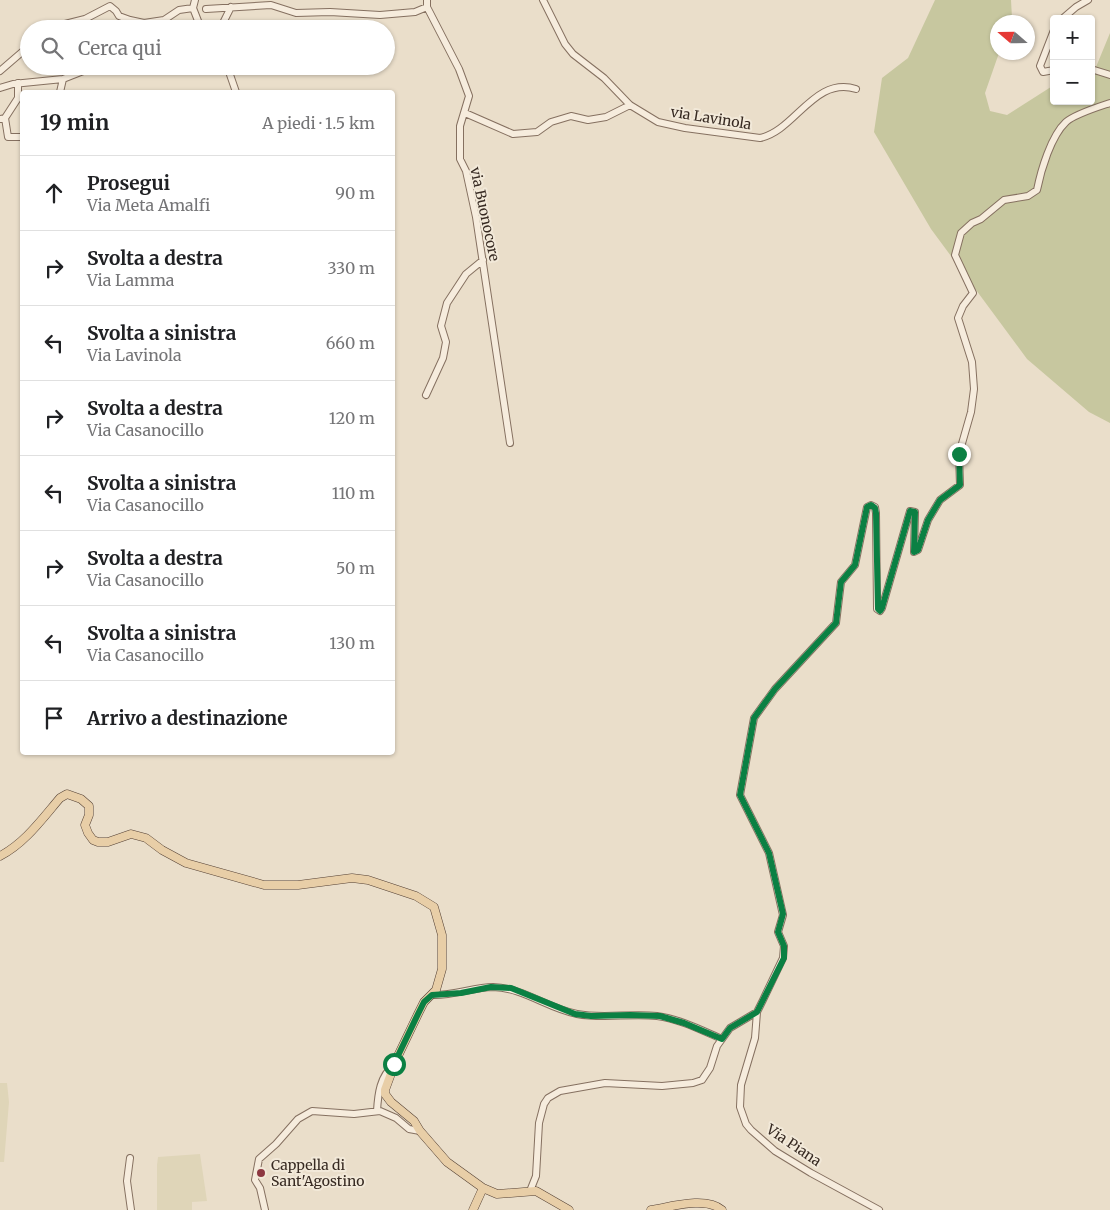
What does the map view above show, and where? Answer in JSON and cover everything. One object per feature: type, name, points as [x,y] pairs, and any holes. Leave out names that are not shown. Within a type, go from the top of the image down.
[{"type":"main road","points":[[0,856],[12,850],[28,835],[60,798],[67,794],[81,799],[89,806],[86,826],[93,840],[98,842],[108,842],[131,834],[140,836],[186,863],[264,885],[304,884],[352,878],[368,880],[416,896],[434,907],[442,935],[442,969],[436,990],[424,1002],[394,1064],[385,1094],[391,1102],[414,1121],[420,1131],[447,1162],[484,1188],[497,1194],[530,1191],[542,1193],[569,1210]]},
{"type":"main road","points":[[473,1210],[484,1188]]},
{"type":"main road","points":[[651,1210],[704,1203],[715,1204],[722,1210]]},
{"type":"street","points":[[195,0],[193,8],[198,20]]},
{"type":"street","name":"via Lavinola","points":[[543,0],[569,49],[604,78],[630,105],[658,122],[685,128],[760,138],[778,128],[824,92],[839,87],[856,89]]},
{"type":"street","points":[[1067,15],[1088,0]]},
{"type":"street","points":[[206,9],[262,2],[296,13],[330,12],[380,15],[415,12],[427,3]]},
{"type":"street","name":"via Buonocore","points":[[427,3],[467,86],[469,96],[460,126],[460,159],[466,171],[476,217],[510,443]]},
{"type":"street","points":[[81,20],[110,6],[119,16],[130,20]]},
{"type":"street","points":[[224,20],[231,7]]},
{"type":"street","points":[[164,20],[179,10],[193,8]]},
{"type":"street","points":[[1050,40],[1040,66],[1043,72],[1050,71]]},
{"type":"street","points":[[0,71],[20,54]]},
{"type":"street","points":[[1095,70],[1110,75]]},
{"type":"street","points":[[0,88],[18,83],[63,79],[73,75]]},
{"type":"street","points":[[230,75],[235,90]]},
{"type":"street","points":[[60,90],[63,79]]},
{"type":"street","points":[[18,83],[18,98],[3,118],[8,137],[20,137]]},
{"type":"street","points":[[530,1191],[536,1176],[539,1123],[544,1104],[548,1098],[560,1091],[605,1083],[646,1086],[693,1083],[702,1080],[710,1068],[717,1046],[730,1028],[757,1012],[784,958],[784,946],[778,932],[783,914],[769,853],[740,795],[754,718],[775,689],[836,623],[841,582],[855,565],[864,513],[867,507],[871,505],[875,508],[876,513],[876,582],[878,609],[880,611],[910,511],[915,512],[914,552],[918,550],[928,520],[940,500],[960,485],[959,454],[971,412],[974,389],[972,362],[958,318],[963,306],[973,293],[955,255],[961,233],[1004,200],[1028,196],[1037,190],[1045,158],[1059,131],[1067,121],[1110,103]]},
{"type":"street","points":[[465,112],[513,134],[537,132],[551,122],[571,116],[588,120],[606,117],[630,105]]},
{"type":"street","points":[[426,395],[443,358],[446,342],[441,326],[447,303],[466,274],[483,260]]},
{"type":"street","points":[[432,995],[454,994],[491,987],[511,988],[575,1014],[591,1016],[660,1016],[684,1023],[722,1039]]},
{"type":"street","name":"Via Piana","points":[[757,1012],[755,1038],[741,1085],[740,1107],[746,1124],[776,1151],[879,1210]]},
{"type":"street","points":[[377,1111],[379,1088],[388,1070],[394,1064]]},
{"type":"street","points":[[265,1210],[260,1188],[255,1180],[260,1159],[298,1119],[308,1112],[354,1114],[377,1111],[392,1115],[409,1129],[420,1131]]},
{"type":"street","points":[[130,1158],[127,1182],[131,1210]]},
{"type":"shaded area","points":[[0,1083],[7,1083],[9,1102],[4,1162],[0,1162]]},
{"type":"shaded area","points":[[200,1154],[207,1201],[192,1202],[192,1210],[157,1210],[158,1157]]},
{"type":"green space","points":[[935,0],[1011,0],[1012,15],[990,15],[990,60],[997,60],[985,93],[990,111],[1007,115],[1050,88],[1050,105],[1095,105],[1095,67],[1110,33],[1110,423],[1089,412],[1027,359],[931,229],[874,132],[882,78],[908,58]]},
{"type":"place","name":"Cappella di Sant'Agostino","points":[[261,1173]]},
{"type":"route","points":[[394,1064],[424,1002],[432,995],[440,996],[491,987],[511,988],[575,1014],[591,1016],[660,1016],[684,1023],[722,1039],[730,1028],[757,1012],[784,958],[784,946],[778,932],[783,914],[769,853],[740,795],[754,718],[775,689],[836,623],[841,582],[855,565],[864,513],[867,507],[871,505],[875,508],[876,513],[876,564],[878,609],[880,611],[910,511],[915,512],[914,552],[918,550],[928,520],[940,500],[960,485],[959,454]]}]
